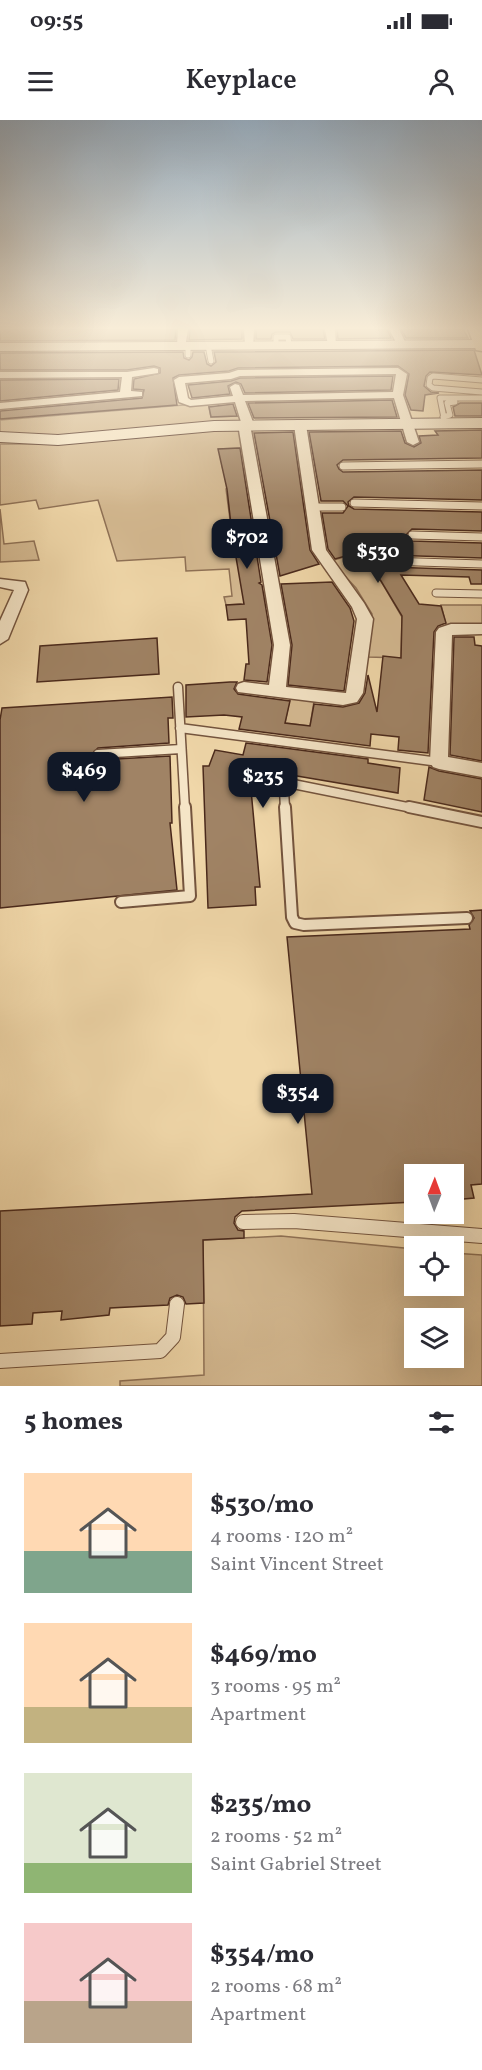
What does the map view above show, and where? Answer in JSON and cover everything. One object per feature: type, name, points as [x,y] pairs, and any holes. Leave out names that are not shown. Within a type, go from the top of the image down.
[{"type":"main road","points":[[0,437],[58,440],[201,427],[482,423]]},
{"type":"street","points":[[125,388],[125,395]]},
{"type":"street","points":[[181,388],[183,400],[186,402],[240,398],[398,395]]},
{"type":"street","points":[[236,388],[246,426],[276,634],[283,656],[277,692]]},
{"type":"street","points":[[399,388],[398,395],[413,442]]},
{"type":"street","points":[[0,406],[138,394]]},
{"type":"street","points":[[244,688],[351,698],[355,693],[365,619],[359,606],[320,555],[309,466],[300,425]]},
{"type":"street","points":[[0,583],[20,585],[21,590],[0,639]]},
{"type":"street","points":[[482,629],[451,628],[444,632],[439,762],[482,770]]},
{"type":"lane","points":[[440,398],[477,401],[447,404],[450,416],[444,417],[440,398]]},
{"type":"lane","points":[[343,466],[482,464]]},
{"type":"lane","points":[[354,504],[482,506]]},
{"type":"lane","points":[[313,507],[342,507]]},
{"type":"lane","points":[[412,535],[482,537]]},
{"type":"lane","points":[[387,561],[482,564]]},
{"type":"lane","points":[[436,593],[482,594]]},
{"type":"lane","points":[[122,902],[190,896],[178,687]]},
{"type":"lane","points":[[180,728],[439,762]]},
{"type":"lane","points":[[98,754],[181,748]]},
{"type":"lane","points":[[467,918],[299,925],[293,921],[284,789],[287,785],[293,784],[482,822]]},
{"type":"lane","points":[[243,1222],[294,1221],[482,1236]]},
{"type":"lane","points":[[0,1361],[160,1351],[171,1343],[176,1333],[177,1304]]},
{"type":"shaded area","points":[[208,403],[211,417],[240,416],[242,423],[50,436],[0,433],[0,420]]},
{"type":"shaded area","points":[[238,428],[243,448],[219,449],[223,470],[247,469],[249,488],[226,489],[232,535],[225,536],[227,552],[236,552],[254,592],[264,591],[267,607],[242,609],[241,604],[226,605],[224,597],[232,596],[229,569],[186,571],[185,557],[117,561],[98,500],[39,509],[36,500],[0,505],[0,444],[65,444]]},
{"type":"shaded area","points":[[0,509],[4,544],[34,541],[39,560],[0,562]]},
{"type":"shaded area","points":[[356,553],[381,581],[402,617],[401,658],[368,657],[372,614],[356,588],[331,561]]},
{"type":"shaded area","points":[[441,605],[482,605],[482,625],[446,625]]},
{"type":"shaded area","points":[[290,698],[314,701],[310,726],[285,723]]},
{"type":"shaded area","points":[[281,1236],[404,1248],[404,1296],[464,1296],[464,1254],[482,1255],[482,1386],[120,1386],[120,1381],[204,1375],[203,1240]]},
{"type":"building","points":[[0,388],[118,388],[118,390],[0,401]]},
{"type":"building","points":[[174,388],[177,405],[0,419],[0,411],[142,398],[144,390],[133,389]]},
{"type":"building","points":[[189,388],[229,388],[230,394],[192,398]]},
{"type":"building","points":[[243,388],[391,388],[391,390],[245,393]]},
{"type":"building","points":[[406,388],[426,388],[431,392],[439,393],[425,395],[423,411],[411,410],[405,395]]},
{"type":"building","points":[[392,400],[397,417],[254,418],[248,403]]},
{"type":"building","points":[[460,403],[482,403],[482,416],[455,416],[453,407]]},
{"type":"building","points":[[233,404],[237,416],[211,417],[209,407]]},
{"type":"building","points":[[482,430],[482,458],[343,460],[337,465],[343,472],[482,470],[482,500],[354,497],[348,502],[349,506],[354,509],[482,512],[482,531],[412,529],[406,535],[412,541],[482,543],[482,558],[387,555],[381,560],[382,564],[387,567],[482,570],[482,584],[471,584],[469,577],[401,575],[419,604],[441,606],[446,623],[438,626],[434,632],[428,753],[398,750],[399,737],[371,734],[370,746],[239,729],[242,717],[224,715],[186,717],[186,685],[237,682],[234,689],[238,694],[290,701],[285,723],[310,726],[314,704],[343,707],[359,703],[365,693],[368,675],[377,712],[383,656],[401,658],[402,616],[381,581],[356,553],[335,559],[328,549],[322,513],[343,513],[348,506],[343,501],[321,501],[309,432],[401,431],[405,443],[414,447],[421,443],[419,436],[438,435],[435,431]]},
{"type":"building","points":[[293,432],[310,550],[319,564],[280,576],[254,433]]},
{"type":"building","points":[[240,448],[261,582],[259,583],[262,585],[272,645],[267,682],[244,680],[246,664],[249,664],[246,619],[228,620],[226,605],[244,604],[227,489],[218,449]]},
{"type":"building","points":[[332,582],[350,608],[354,621],[344,691],[288,685],[292,645],[281,584]]},
{"type":"building","points":[[454,637],[474,637],[475,645],[482,646],[482,761],[450,755]]},
{"type":"building","points":[[157,638],[159,674],[37,682],[40,646]]},
{"type":"building","points":[[172,697],[173,718],[168,718],[169,743],[98,748],[92,754],[93,758],[98,760],[170,756],[172,823],[170,823],[177,890],[0,908],[0,720],[2,708]]},
{"type":"building","points":[[246,743],[368,759],[368,763],[400,768],[398,793],[249,768],[260,887],[255,887],[256,905],[208,908],[203,766],[209,766],[215,750],[243,755]]},
{"type":"building","points":[[429,767],[482,779],[482,812],[424,800]]},
{"type":"building","points":[[482,910],[482,1184],[471,1185],[474,1198],[464,1199],[464,1164],[404,1164],[404,1203],[242,1211],[235,1217],[234,1223],[238,1230],[244,1231],[244,1238],[203,1240],[204,1303],[186,1304],[183,1297],[177,1295],[170,1298],[168,1305],[110,1308],[109,1315],[61,1320],[62,1311],[33,1313],[32,1324],[0,1326],[0,1211],[312,1194],[287,937],[470,929],[469,925],[474,918],[470,911]]}]
